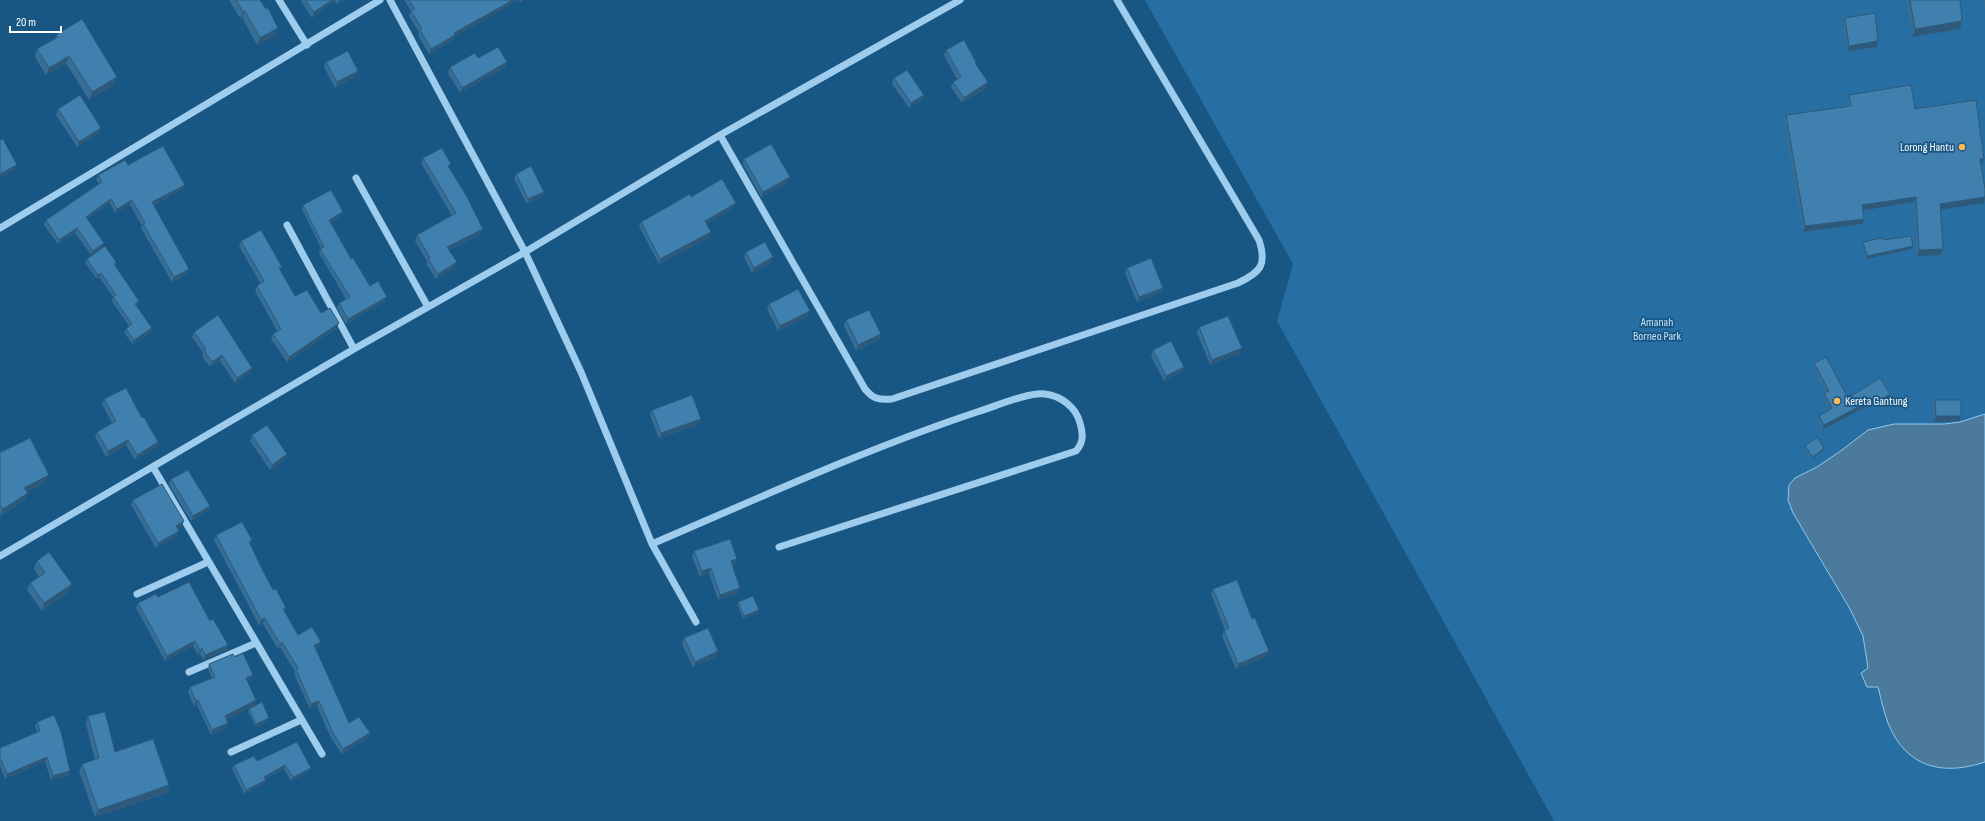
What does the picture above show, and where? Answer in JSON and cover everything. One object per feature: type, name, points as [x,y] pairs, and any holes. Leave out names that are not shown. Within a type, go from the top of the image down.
[{"type":"street","points":[[279,0],[307,45]]},
{"type":"street","points":[[0,228],[380,0]]},
{"type":"street","points":[[390,0],[525,252],[581,372],[652,544],[696,622]]},
{"type":"street","points":[[0,556],[354,349],[525,252],[720,135],[960,0]]},
{"type":"street","points":[[720,135],[865,389],[871,397],[882,400],[892,399],[1238,283],[1254,275],[1260,270],[1263,253],[1259,240],[1117,0]]},
{"type":"street","points":[[356,178],[428,307]]},
{"type":"street","points":[[287,225],[354,349]]},
{"type":"street","points":[[652,544],[889,445],[1015,400],[1044,394],[1062,400],[1072,407],[1079,419],[1082,444],[1076,451],[779,547]]},
{"type":"street","points":[[154,467],[208,562],[322,754]]},
{"type":"street","points":[[137,594],[208,562]]},
{"type":"street","points":[[189,672],[256,643]]},
{"type":"street","points":[[231,752],[301,720]]},
{"type":"green space","name":"Amanah Borneo Park","points":[[1145,0],[1985,0],[1985,821],[1554,821],[1277,321],[1293,264]]},
{"type":"shaded area","points":[[1985,414],[1985,762],[1970,766],[1941,768],[1928,765],[1916,759],[1905,750],[1896,738],[1888,723],[1878,687],[1867,687],[1861,673],[1868,668],[1863,636],[1850,609],[1793,513],[1788,500],[1789,485],[1795,478],[1817,467],[1868,430],[1894,424],[1944,424],[1960,422]]},
{"type":"building","points":[[236,0],[260,0],[266,9],[268,8],[278,28],[260,38],[245,11],[243,12]]},
{"type":"building","points":[[305,0],[332,0],[314,12]]},
{"type":"building","points":[[409,0],[513,0],[454,33],[455,35],[431,49],[420,30],[422,29],[411,11],[415,9]]},
{"type":"building","points":[[1910,0],[1960,0],[1962,21],[1915,29]]},
{"type":"building","points":[[1875,13],[1878,41],[1849,46],[1845,18]]},
{"type":"building","points":[[82,19],[117,77],[92,92],[69,56],[49,68],[37,49],[58,37],[56,35]]},
{"type":"building","points":[[964,40],[976,62],[975,63],[988,82],[964,98],[953,82],[961,77],[946,50]]},
{"type":"building","points":[[498,47],[507,62],[462,88],[450,67],[475,53],[478,58]]},
{"type":"building","points":[[348,51],[358,71],[337,82],[326,62]]},
{"type":"building","points":[[907,70],[924,95],[911,103],[894,78]]},
{"type":"building","points":[[1911,85],[1915,109],[1976,100],[1984,159],[1980,159],[1985,197],[1940,204],[1943,249],[1919,250],[1916,197],[1862,205],[1864,219],[1805,226],[1786,115],[1851,106],[1849,95]]},
{"type":"building","points":[[80,95],[101,128],[79,142],[58,109]]},
{"type":"building","points":[[3,139],[17,165],[0,174],[0,140]]},
{"type":"building","points":[[771,144],[790,177],[763,192],[744,159]]},
{"type":"building","points":[[163,146],[185,185],[152,202],[189,269],[174,277],[143,224],[145,223],[132,200],[117,209],[111,199],[86,217],[104,243],[93,251],[77,228],[59,240],[46,220],[102,182],[98,175],[125,160],[128,165]]},
{"type":"building","points":[[442,148],[451,164],[448,166],[466,195],[483,229],[447,247],[457,262],[438,274],[428,259],[430,258],[417,235],[456,213],[423,158]]},
{"type":"building","points":[[531,166],[544,192],[528,199],[516,174]]},
{"type":"building","points":[[722,179],[736,203],[705,221],[711,232],[660,259],[641,222],[690,194],[691,197]]},
{"type":"building","points":[[331,190],[343,212],[329,220],[351,259],[353,258],[370,286],[378,281],[387,297],[348,319],[339,303],[350,297],[320,249],[324,247],[303,205]]},
{"type":"building","points":[[261,230],[282,267],[279,268],[295,296],[307,290],[321,313],[330,308],[339,323],[289,357],[273,334],[281,329],[257,286],[264,281],[241,241]]},
{"type":"building","points":[[1911,236],[1913,246],[1867,256],[1863,242],[1882,238],[1883,240]]},
{"type":"building","points":[[765,242],[773,257],[754,268],[746,252]]},
{"type":"building","points":[[105,246],[116,262],[114,264],[139,301],[135,304],[152,328],[134,340],[126,329],[132,324],[113,297],[116,295],[101,273],[98,275],[87,259]]},
{"type":"building","points":[[1151,258],[1163,288],[1139,297],[1127,268]]},
{"type":"building","points":[[798,289],[810,311],[780,326],[769,304]]},
{"type":"building","points":[[869,310],[881,334],[858,345],[846,320]]},
{"type":"building","points":[[218,315],[252,368],[237,378],[222,355],[212,362],[204,350],[206,349],[194,332]]},
{"type":"building","points":[[1228,316],[1242,348],[1212,360],[1199,327]]},
{"type":"building","points":[[1171,341],[1184,367],[1166,376],[1153,350]]},
{"type":"building","points":[[1826,357],[1848,398],[1880,378],[1890,394],[1877,402],[1875,398],[1824,425],[1819,416],[1832,408],[1824,393],[1829,391],[1814,363]]},
{"type":"building","points":[[126,388],[142,418],[144,417],[158,442],[137,455],[128,440],[108,451],[97,432],[116,421],[104,399]]},
{"type":"building","points":[[692,395],[701,419],[661,433],[652,410]]},
{"type":"building","points":[[1935,400],[1961,400],[1961,416],[1936,416]]},
{"type":"building","points":[[267,425],[287,454],[272,465],[252,435]]},
{"type":"building","points":[[1817,437],[1824,448],[1813,457],[1805,446]]},
{"type":"building","points":[[30,438],[49,475],[24,488],[28,493],[3,509],[0,505],[0,451],[1,452]]},
{"type":"building","points":[[188,470],[210,506],[193,516],[171,479]]},
{"type":"building","points":[[162,484],[184,521],[176,526],[179,531],[158,543],[133,500]]},
{"type":"building","points":[[242,522],[252,540],[249,542],[262,569],[273,590],[276,589],[286,608],[283,609],[298,635],[312,627],[321,642],[314,645],[349,723],[359,717],[370,733],[343,749],[333,733],[319,701],[311,704],[296,669],[298,668],[282,642],[280,644],[265,618],[261,620],[216,535]]},
{"type":"building","points":[[730,539],[737,559],[731,561],[740,588],[720,595],[711,568],[702,571],[694,551]]},
{"type":"building","points":[[49,552],[72,584],[44,603],[30,583],[45,573],[37,561]]},
{"type":"building","points":[[1237,580],[1252,619],[1255,618],[1269,651],[1238,664],[1224,630],[1229,628],[1213,589]]},
{"type":"building","points":[[189,582],[210,621],[213,619],[228,645],[205,655],[202,648],[200,650],[195,641],[167,656],[138,603],[156,594],[158,597]]},
{"type":"building","points":[[753,596],[759,610],[744,616],[738,602]]},
{"type":"building","points":[[708,628],[718,651],[695,662],[684,638]]},
{"type":"building","points":[[243,653],[253,675],[246,678],[256,700],[225,716],[228,723],[212,730],[198,700],[196,701],[190,687],[215,677],[209,664],[233,654],[235,657]]},
{"type":"building","points":[[262,702],[269,718],[256,724],[249,709]]},
{"type":"building","points":[[105,712],[115,752],[153,739],[169,785],[98,810],[82,764],[99,758],[88,716]]},
{"type":"building","points":[[54,715],[61,732],[70,771],[53,776],[47,757],[7,774],[0,758],[0,748],[40,731],[37,722]]},
{"type":"building","points":[[297,742],[311,768],[293,777],[285,765],[264,777],[266,780],[246,790],[234,765],[254,756],[257,761]]},
{"type":"place","name":"Lorong Hantu","points":[[1962,147]]},
{"type":"place","name":"Kereta Gantung","points":[[1837,401]]}]
